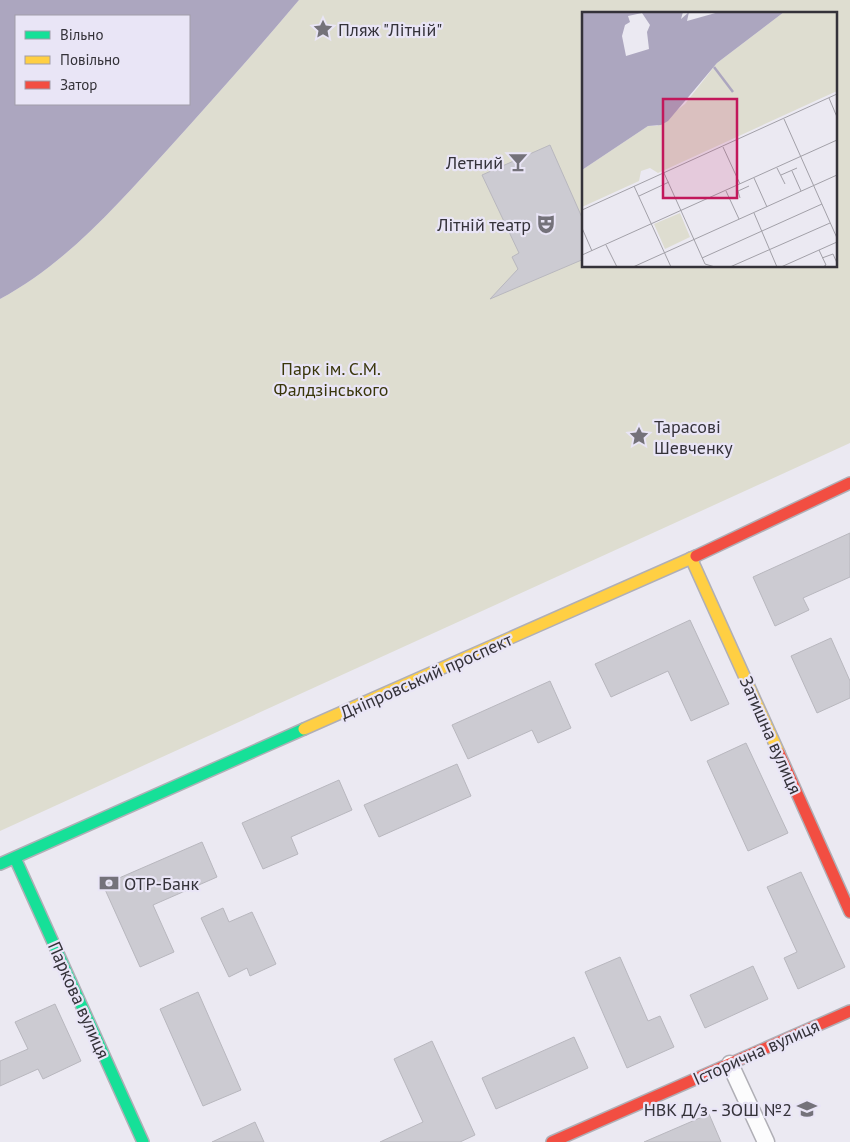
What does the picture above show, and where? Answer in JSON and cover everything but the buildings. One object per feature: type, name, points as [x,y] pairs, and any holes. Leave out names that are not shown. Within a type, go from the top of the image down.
[{"type":"street","name":"Дніпровський проспект","points":[[0,864],[691,558],[850,483]]},
{"type":"street","name":"Затишна вулиця","points":[[691,558],[850,912]]},
{"type":"street","name":"Паркова вулиця","points":[[15,858],[143,1142]]},
{"type":"street","name":"Історична вулиця","points":[[552,1142],[850,1010]]},
{"type":"street","points":[[730,1064],[766,1142]]},
{"type":"green space","name":"Парк ім. С.М. Фалдзінського","points":[[299,0],[850,0],[850,443],[0,831],[0,299],[48,268],[111,211]]},
{"type":"shaded area","points":[[0,0],[299,0],[111,211],[48,268],[0,299]]},
{"type":"traffic: fast","points":[[0,864],[304,729]]},
{"type":"traffic: fast","points":[[15,858],[143,1142]]},
{"type":"traffic: slow","points":[[304,729],[696,556]]},
{"type":"traffic: slow","points":[[691,558],[779,753]]},
{"type":"traffic: jam","points":[[696,556],[850,483]]},
{"type":"traffic: jam","points":[[779,753],[850,912]]},
{"type":"traffic: jam","points":[[552,1142],[850,1011]]},
{"type":"place","name":"Пляж \"Літній\"","points":[[323,29]]},
{"type":"place","name":"Летний","points":[[518,162]]},
{"type":"place","name":"Літній театр","points":[[546,224]]},
{"type":"place","name":"Тарасові Шевченку","points":[[639,436]]},
{"type":"place","name":"ОТР-Банк","points":[[109,883]]},
{"type":"place","name":"НВК Д/з - ЗОШ №2","points":[[807,1109]]}]
